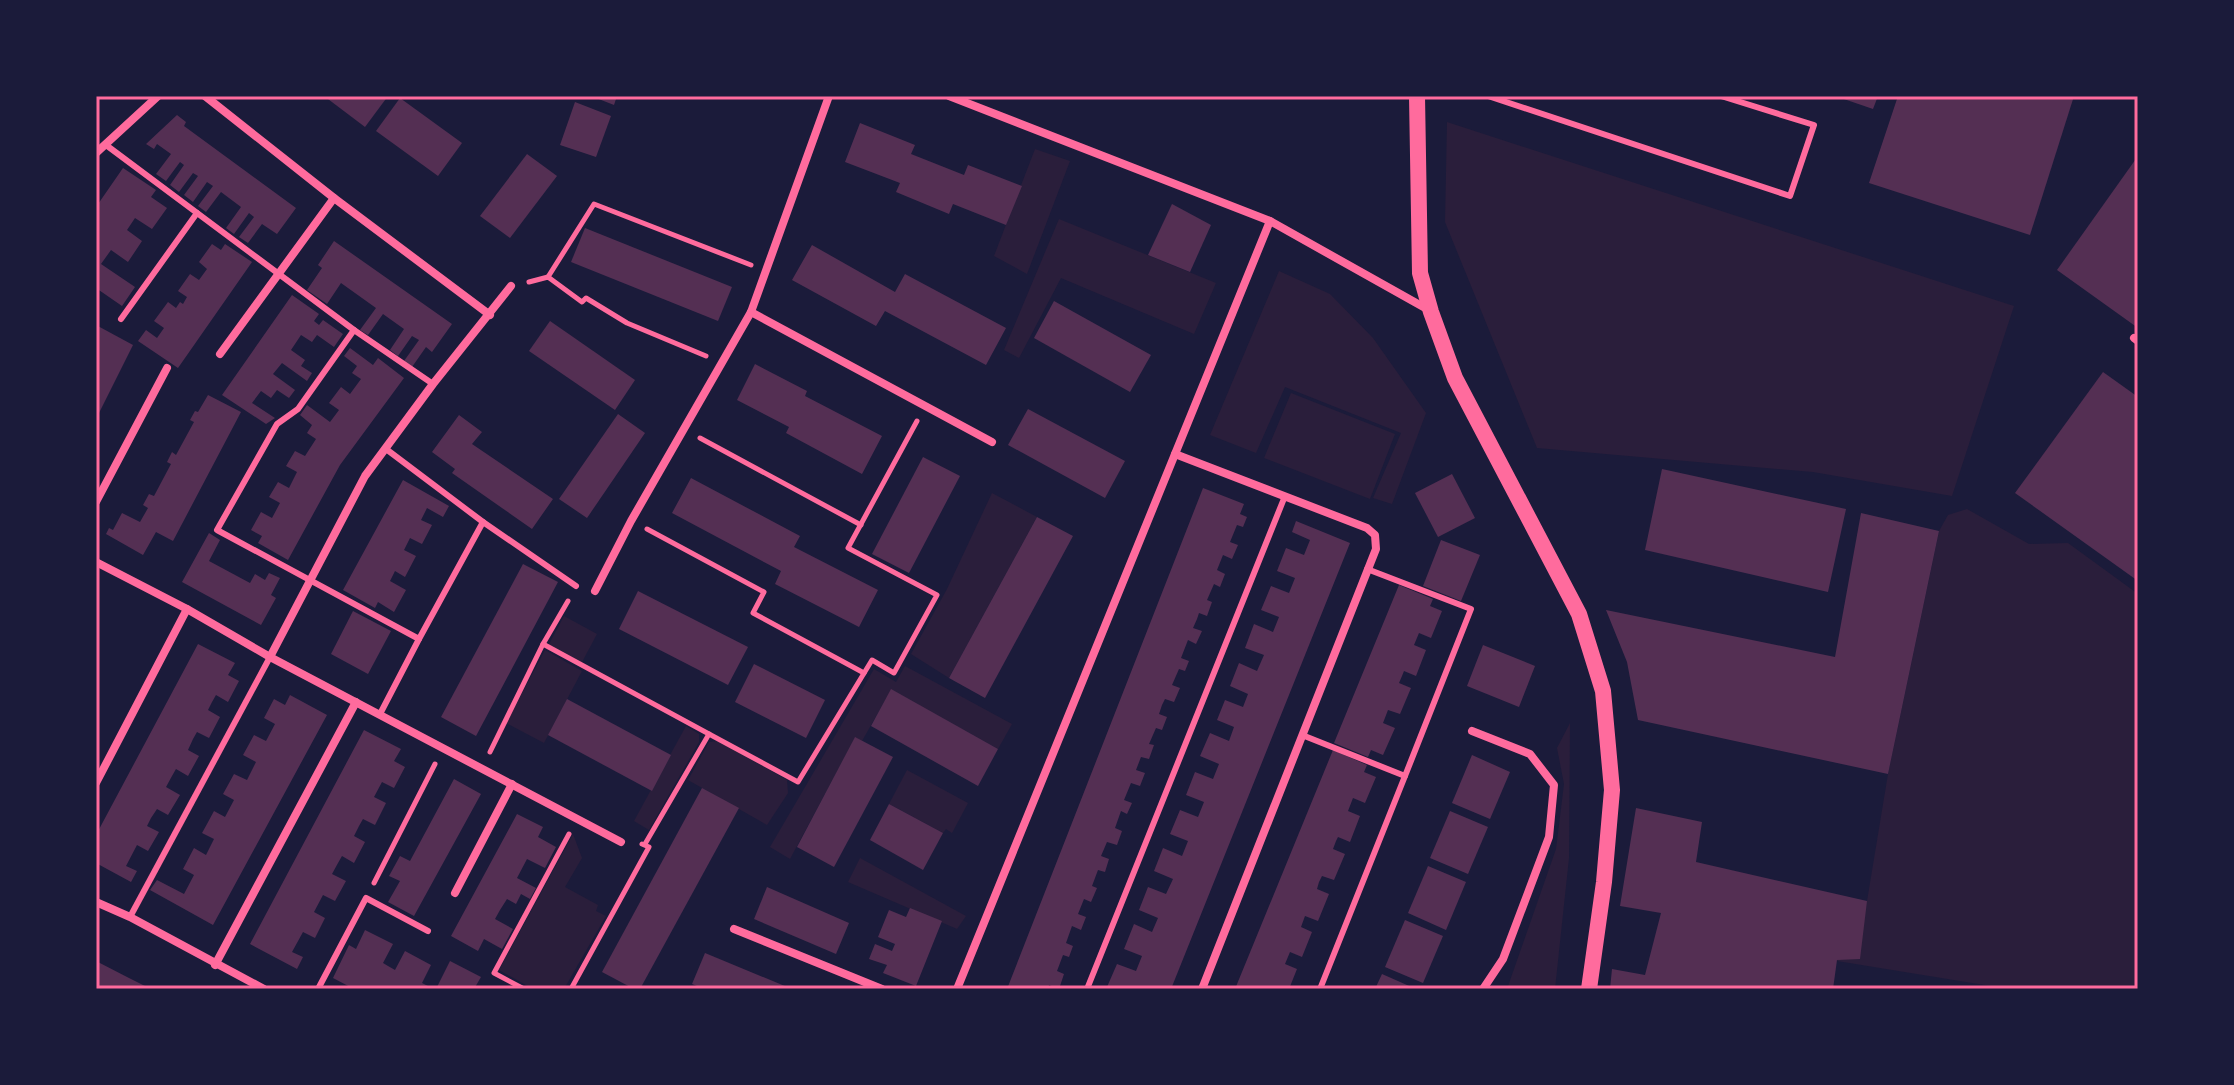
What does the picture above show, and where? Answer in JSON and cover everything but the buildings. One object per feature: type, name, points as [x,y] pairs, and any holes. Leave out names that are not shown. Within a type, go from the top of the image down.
[{"type":"main road","points":[[1417,96],[1420,273],[1431,312],[1455,378],[1579,614],[1603,691],[1612,790],[1604,882],[1589,989]]},
{"type":"street","points":[[96,153],[158,96]]},
{"type":"street","points":[[205,96],[490,315]]},
{"type":"street","points":[[595,591],[631,521],[751,312],[829,96]]},
{"type":"street","points":[[949,96],[1270,221],[1431,312]]},
{"type":"street","points":[[220,354],[334,198]]},
{"type":"street","points":[[957,989],[1270,221]]},
{"type":"street","points":[[270,657],[365,476],[511,286]]},
{"type":"street","points":[[751,312],[992,442]]},
{"type":"street","points":[[96,502],[167,368]]},
{"type":"street","points":[[1175,454],[1367,528],[1375,535],[1376,549],[1202,989]]},
{"type":"street","points":[[96,562],[621,842]]},
{"type":"street","points":[[96,783],[187,609]]},
{"type":"street","points":[[215,965],[356,702]]},
{"type":"street","points":[[1472,731],[1530,754],[1554,785],[1549,837],[1503,959],[1483,989]]},
{"type":"street","points":[[455,893],[512,784]]},
{"type":"street","points":[[96,902],[130,917],[261,988]]},
{"type":"street","points":[[734,929],[882,989]]},
{"type":"lane","points":[[1488,96],[1790,196],[1814,125],[1721,96]]},
{"type":"lane","points":[[106,145],[354,330],[433,384]]},
{"type":"lane","points":[[121,319],[197,213]]},
{"type":"lane","points":[[354,330],[298,409],[277,424],[217,530],[419,639]]},
{"type":"lane","points":[[386,449],[483,522],[576,586]]},
{"type":"lane","points":[[1087,989],[1285,496]]},
{"type":"lane","points":[[380,714],[483,522]]},
{"type":"lane","points":[[1320,989],[1471,609],[1367,569]]},
{"type":"lane","points":[[130,917],[270,657]]},
{"type":"lane","points":[[1302,735],[1405,776]]},
{"type":"lane","points":[[318,989],[366,898],[428,931]]},
{"type":"path","points":[[511,286],[548,277],[594,204],[765,271]]},
{"type":"path","points":[[548,277],[582,302],[586,298],[627,323],[722,363]]},
{"type":"path","points":[[543,644],[798,782],[872,660],[894,673],[937,595],[848,548],[925,406]]},
{"type":"path","points":[[684,429],[861,525]]},
{"type":"path","points":[[631,521],[764,592],[753,613],[864,673]]},
{"type":"path","points":[[483,767],[543,644],[576,586]]},
{"type":"path","points":[[645,844],[709,734]]},
{"type":"path","points":[[366,898],[444,747]]},
{"type":"path","points":[[524,989],[494,973],[577,819]]},
{"type":"path","points":[[571,989],[649,847],[621,842]]},
{"type":"shaded area","points":[[1447,122],[2014,306],[1952,496],[1813,472],[1537,448],[1445,222]]},
{"type":"shaded area","points":[[1035,149],[1070,161],[1027,274],[994,256]]},
{"type":"shaded area","points":[[1059,219],[1216,283],[1194,334],[1061,278],[1019,358],[1004,350]]},
{"type":"shaded area","points":[[1279,271],[1330,294],[1373,338],[1426,413],[1392,504],[1373,498],[1401,433],[1285,387],[1256,453],[1210,435]]},
{"type":"shaded area","points":[[1291,393],[1395,434],[1370,499],[1264,458]]},
{"type":"shaded area","points":[[992,493],[1037,517],[949,678],[911,654],[947,589]]},
{"type":"shaded area","points":[[1967,509],[2029,544],[2068,543],[2138,594],[2138,989],[2009,989],[1837,961],[1867,901],[1888,774],[1939,531],[1948,515]]},
{"type":"shaded area","points":[[564,616],[597,634],[581,664],[548,646]]},
{"type":"shaded area","points":[[545,650],[582,671],[544,743],[506,723]]},
{"type":"shaded area","points":[[905,666],[1012,724],[998,749],[891,690],[862,741],[855,738],[790,859],[770,847],[874,669],[896,682]]},
{"type":"shaded area","points":[[1570,723],[1569,858],[1555,989],[1507,989],[1556,849],[1564,784],[1557,748]]},
{"type":"shaded area","points":[[686,726],[699,734],[699,742],[649,830],[634,821]]},
{"type":"shaded area","points":[[718,741],[787,780],[788,793],[767,825],[688,780],[709,742]]},
{"type":"shaded area","points":[[907,770],[968,803],[952,833],[946,829],[943,833],[889,804]]},
{"type":"shaded area","points":[[573,834],[582,858],[565,887],[598,905],[596,911],[606,916],[564,989],[533,989],[499,970]]},
{"type":"shaded area","points":[[860,858],[966,916],[957,929],[848,882]]}]
